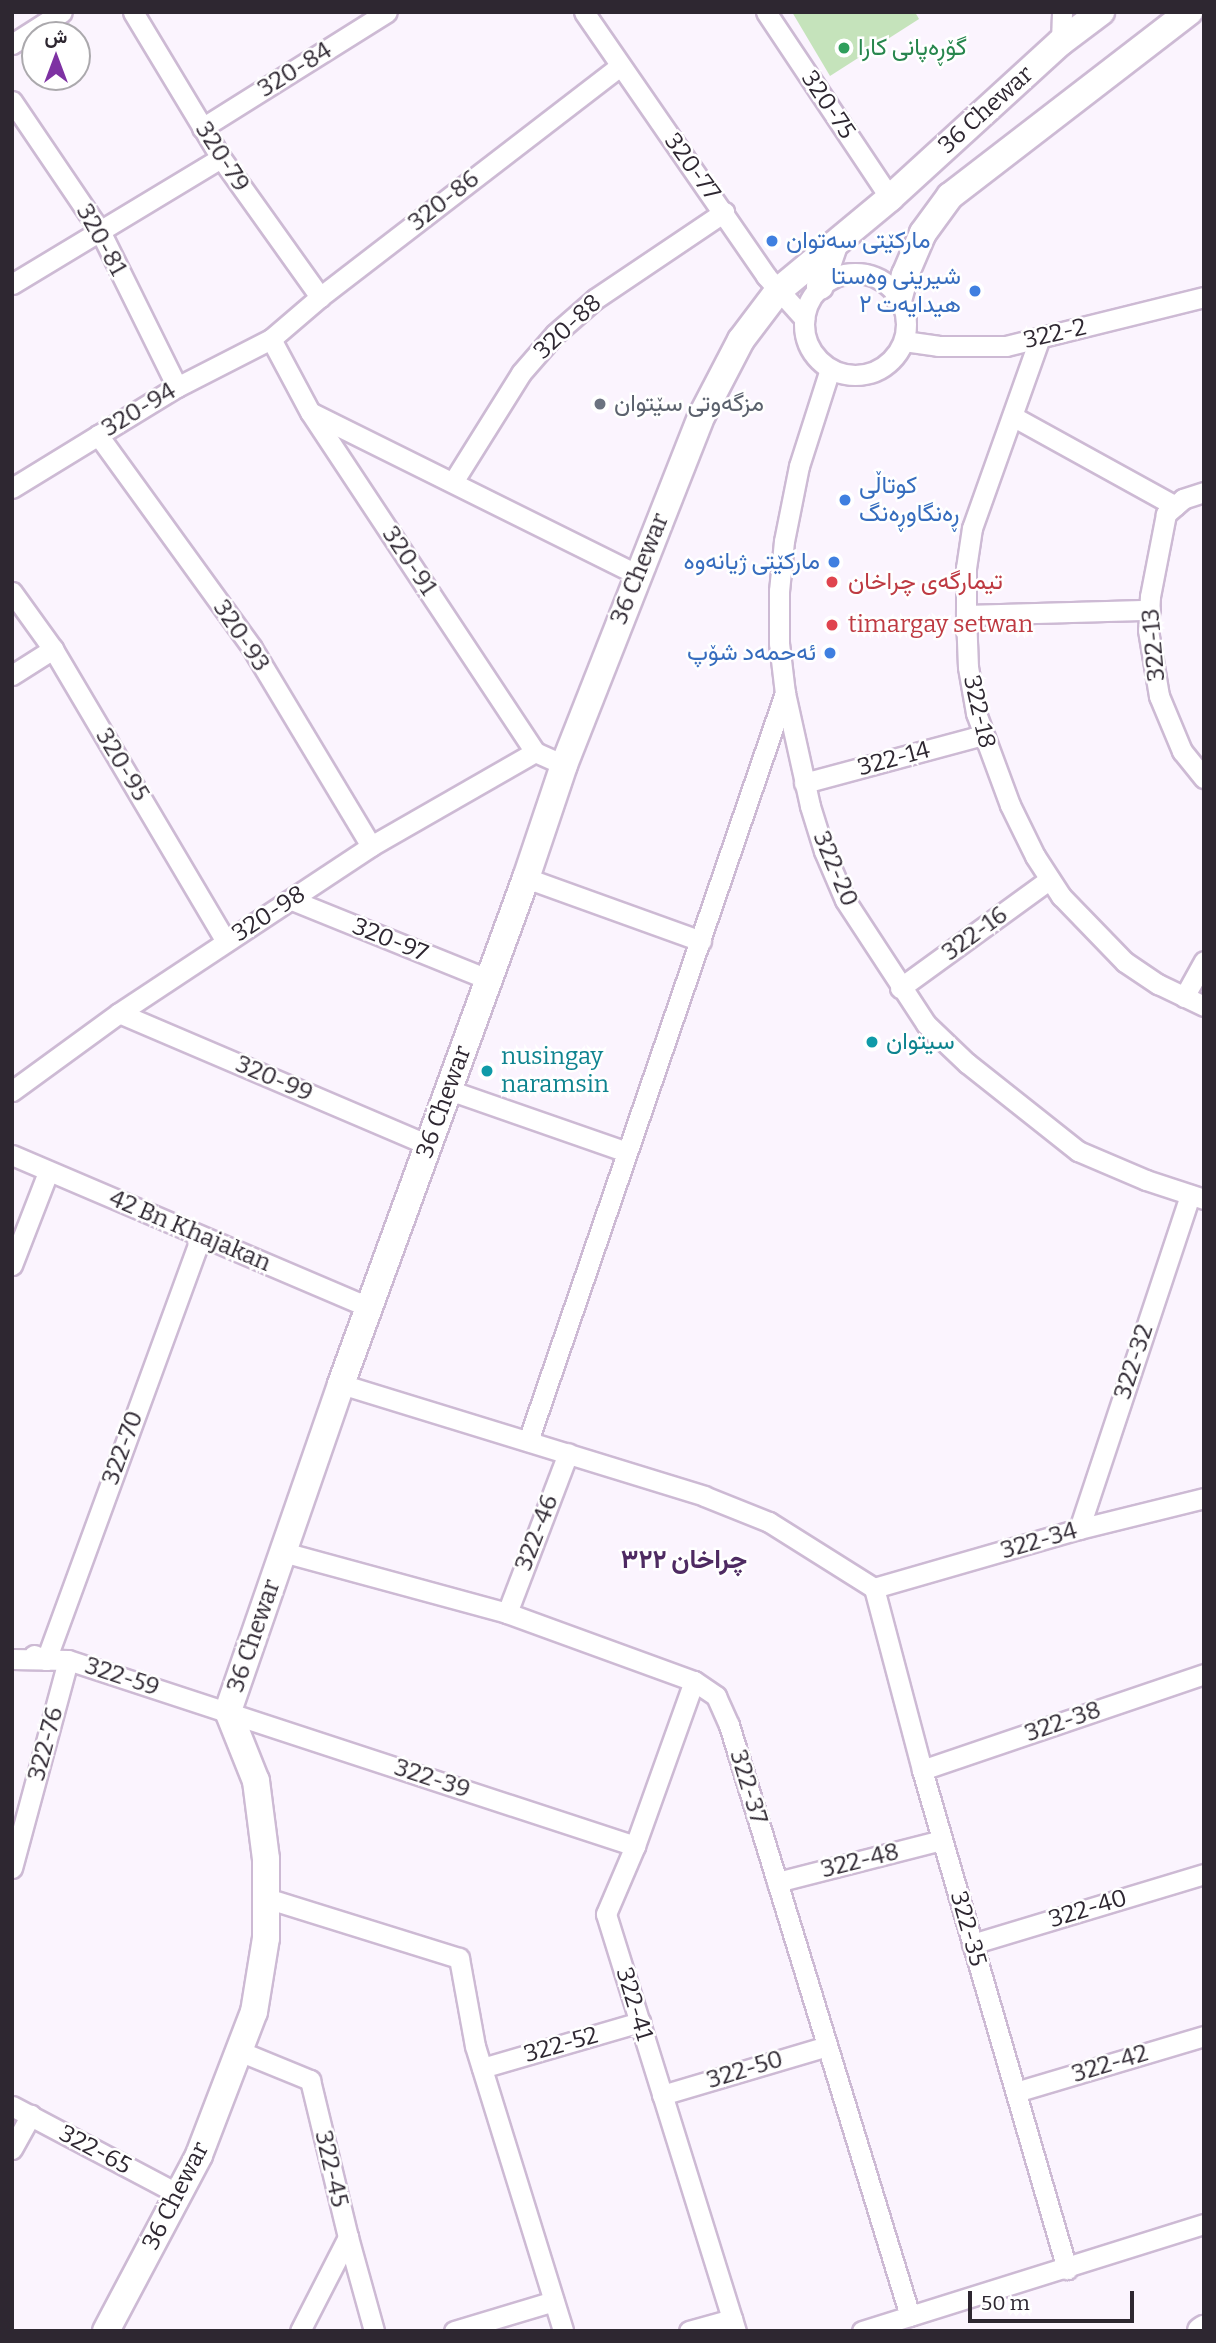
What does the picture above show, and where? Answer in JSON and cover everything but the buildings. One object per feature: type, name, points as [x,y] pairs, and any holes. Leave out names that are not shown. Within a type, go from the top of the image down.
[{"type":"street","points":[[12,44],[62,12]]},
{"type":"street","name":"320-79","points":[[133,12],[221,159],[320,297]]},
{"type":"street","name":"320-84","points":[[202,128],[387,12]]},
{"type":"street","name":"320-77","points":[[584,12],[778,291],[804,317]]},
{"type":"street","name":"320-75","points":[[766,12],[890,198]]},
{"type":"street","points":[[1061,42],[1062,12]]},
{"type":"street","name":"36 Chewar","points":[[106,2331],[198,2155],[254,2012],[266,1938],[266,1859],[256,1781],[228,1711],[341,1384],[526,878],[564,765],[637,574],[702,415],[741,340],[778,291],[890,198],[1061,42],[1101,12]]},
{"type":"street","points":[[899,297],[905,275],[923,233],[950,196],[967,180],[1189,12]]},
{"type":"street","name":"320-86","points":[[271,339],[320,297],[620,66]]},
{"type":"street","name":"320-81","points":[[12,101],[100,231],[177,387]]},
{"type":"street","points":[[12,284],[221,159]]},
{"type":"street","name":"320-88","points":[[453,482],[521,373],[555,334],[595,299],[724,212]]},
{"type":"street","points":[[820,286],[836,276],[853,273],[871,275],[887,284],[899,297],[907,326],[904,341],[887,365],[859,376],[830,369],[809,348],[804,317],[809,300],[820,286],[835,244]]},
{"type":"street","name":"322-2","points":[[904,341],[972,348],[1040,340],[1204,297]]},
{"type":"street","name":"320-94","points":[[12,488],[177,387],[271,339]]},
{"type":"street","name":"320-91","points":[[271,339],[310,412],[535,752]]},
{"type":"street","name":"322-18","points":[[1040,340],[1014,417],[988,477],[972,528],[966,568],[968,667],[983,735],[1010,805],[1050,879],[1087,926],[1125,962],[1204,1006]]},
{"type":"street","name":"322-20","points":[[830,369],[799,466],[784,541],[779,643],[785,693],[804,783],[824,851],[845,900],[926,1024],[967,1063],[1079,1151],[1146,1180],[1197,1197]]},
{"type":"street","points":[[310,412],[637,574]]},
{"type":"street","points":[[1014,417],[1175,506],[1183,499],[1204,492]]},
{"type":"street","name":"320-93","points":[[97,435],[252,648],[371,846]]},
{"type":"street","name":"322-13","points":[[1175,506],[1166,514],[1159,542],[1150,610],[1152,664],[1159,696],[1182,751],[1204,778]]},
{"type":"street","name":"320-95","points":[[12,592],[53,649],[226,942]]},
{"type":"street","points":[[966,615],[1150,610]]},
{"type":"street","points":[[12,675],[53,649]]},
{"type":"street","points":[[528,1441],[785,693]]},
{"type":"street","name":"322-14","points":[[804,783],[983,735]]},
{"type":"street","points":[[535,752],[564,765]]},
{"type":"street","name":"320-98","points":[[12,1091],[119,1013],[292,901],[371,846],[535,752]]},
{"type":"street","points":[[526,878],[701,941]]},
{"type":"street","name":"322-16","points":[[900,988],[1050,879]]},
{"type":"street","name":"320-97","points":[[292,901],[488,979]]},
{"type":"street","points":[[1184,997],[1204,961]]},
{"type":"street","name":"320-99","points":[[119,1013],[429,1145]]},
{"type":"street","points":[[449,1090],[627,1152]]},
{"type":"street","name":"42 Bn Khajakan","points":[[12,1154],[48,1172],[369,1307]]},
{"type":"street","points":[[12,1265],[48,1172]]},
{"type":"street","name":"322-32","points":[[1079,1529],[1197,1197]]},
{"type":"street","name":"322-70","points":[[46,1660],[201,1236]]},
{"type":"street","points":[[341,1384],[704,1496],[769,1522],[874,1588]]},
{"type":"street","name":"322-46","points":[[507,1613],[568,1453]]},
{"type":"street","name":"322-34","points":[[874,1588],[1079,1529],[1204,1498]]},
{"type":"street","name":"322-37","points":[[284,1552],[507,1613],[694,1681],[716,1696],[729,1725],[910,2316]]},
{"type":"street","name":"322-35","points":[[874,1588],[922,1770],[1067,2269]]},
{"type":"street","points":[[12,1645],[46,1660]]},
{"type":"street","name":"322-59","points":[[12,1659],[68,1660],[228,1711]]},
{"type":"street","name":"322-76","points":[[12,1868],[16,1845],[68,1660]]},
{"type":"street","name":"322-38","points":[[922,1770],[1204,1674]]},
{"type":"street","name":"322-41","points":[[694,1681],[635,1846],[606,1914],[734,2325]]},
{"type":"street","name":"322-39","points":[[228,1711],[635,1846]]},
{"type":"street","name":"322-48","points":[[777,1882],[942,1840]]},
{"type":"street","name":"322-40","points":[[972,1944],[1204,1874]]},
{"type":"street","points":[[266,1898],[459,1958],[482,2067],[563,2331]]},
{"type":"street","name":"322-52","points":[[482,2067],[640,2022]]},
{"type":"street","name":"322-42","points":[[1016,2092],[1204,2036]]},
{"type":"street","name":"322-50","points":[[662,2095],[827,2046]]},
{"type":"street","name":"322-45","points":[[239,2051],[310,2080],[374,2331]]},
{"type":"street","name":"322-65","points":[[12,2106],[178,2194]]},
{"type":"street","points":[[12,2149],[31,2115]]},
{"type":"street","points":[[862,2331],[1204,2224]]},
{"type":"street","points":[[300,2331],[348,2236]]},
{"type":"street","points":[[454,2331],[554,2301]]},
{"type":"street","points":[[689,2331],[734,2325]]},
{"type":"green space","name":"گۆڕەپانی کارا","points":[[792,12],[915,12],[919,19],[830,76]]},
{"type":"place","name":"گۆڕەپانی کارا","points":[[844,48]]},
{"type":"place","name":"مارکێتی سەتوان","points":[[772,241]]},
{"type":"place","name":"شیرینی وەستا هیدایەت ٢","points":[[975,291]]},
{"type":"place","name":"مزگەوتی سێتوان","points":[[600,404]]},
{"type":"place","name":"کوتاڵی ڕەنگاوڕەنگ","points":[[845,500]]},
{"type":"place","name":"مارکێتی ژیانەوە","points":[[834,562]]},
{"type":"place","name":"تیمارگەی چراخان","points":[[832,582]]},
{"type":"place","name":"timargay setwan","points":[[832,625]]},
{"type":"place","name":"ئەحمەد شۆپ","points":[[830,653]]},
{"type":"place","name":"سيتوان","points":[[872,1042]]},
{"type":"place","name":"nusingay naramsin","points":[[487,1071]]},
{"type":"district","name":"چراخان ٣٢٢","points":[[684,1560]]}]
